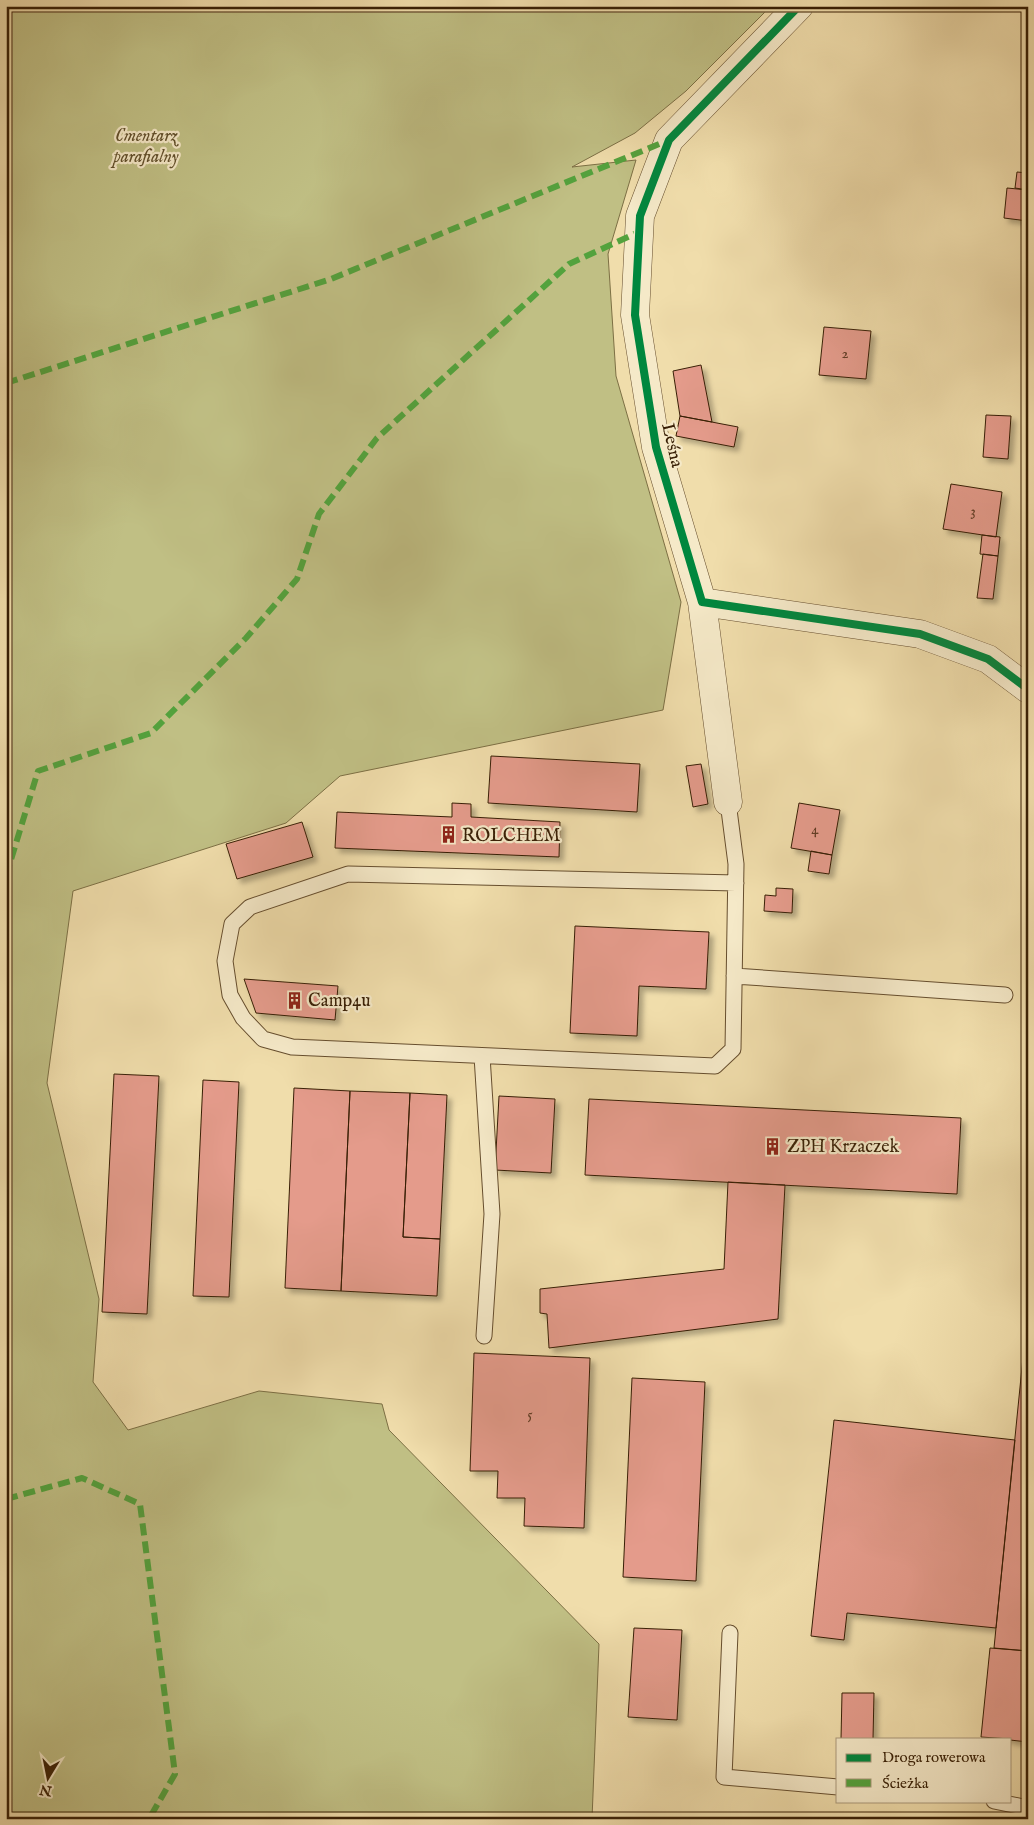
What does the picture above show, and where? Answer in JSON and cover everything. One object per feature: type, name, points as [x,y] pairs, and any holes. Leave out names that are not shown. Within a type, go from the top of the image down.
[{"type":"street","name":"Leśna","points":[[728,802],[702,602],[656,447],[636,315],[640,216],[669,140],[799,6]]},
{"type":"street","points":[[702,602],[920,634],[988,659],[1028,689]]},
{"type":"lane","points":[[728,802],[736,864],[736,883],[733,1049],[715,1066],[292,1047],[263,1039],[243,1018],[230,995],[225,961],[232,924],[250,907],[348,874],[736,883]]},
{"type":"lane","points":[[734,976],[1005,995]]},
{"type":"lane","points":[[482,1056],[492,1214],[484,1336]]},
{"type":"lane","points":[[730,1633],[724,1776],[836,1787]]},
{"type":"lane","points":[[999,1802],[1028,1808]]},
{"type":"green space","name":"Cmentarz parafialny","points":[[6,6],[771,6],[686,91],[635,133],[572,167],[636,160],[608,254],[616,376],[681,602],[663,710],[340,776],[286,823],[73,891],[47,1083],[99,1299],[93,1382],[128,1430],[259,1391],[382,1404],[389,1430],[599,1644],[592,1819],[6,1819]]},
{"type":"building","points":[[1017,172],[1028,173],[1028,190],[1015,188]]},
{"type":"building","points":[[1007,188],[1028,190],[1028,221],[1004,218]]},
{"type":"building","points":[[824,327],[871,331],[866,379],[819,375]]},
{"type":"building","points":[[701,365],[712,422],[680,416],[673,371]]},
{"type":"building","points":[[986,415],[1011,416],[1008,459],[983,457]]},
{"type":"building","points":[[680,416],[738,427],[734,447],[676,436]]},
{"type":"building","points":[[951,484],[1002,492],[996,537],[943,529]]},
{"type":"building","points":[[982,535],[1000,537],[998,556],[980,554]]},
{"type":"building","points":[[983,554],[998,556],[993,599],[977,598]]},
{"type":"building","points":[[491,756],[640,764],[637,812],[488,803]]},
{"type":"building","points":[[701,764],[708,804],[693,807],[686,766]]},
{"type":"building","name":"ROLCHEM","points":[[452,803],[471,804],[471,817],[560,822],[559,857],[335,848],[337,812],[452,817]]},
{"type":"building","points":[[799,803],[840,810],[832,855],[791,848]]},
{"type":"building","points":[[302,822],[313,857],[237,879],[226,844]]},
{"type":"building","points":[[811,851],[832,855],[829,874],[808,871]]},
{"type":"building","points":[[776,888],[793,889],[792,913],[764,911],[765,895],[776,896]]},
{"type":"building","points":[[575,926],[709,932],[706,989],[639,986],[637,1036],[570,1033]]},
{"type":"building","name":"Camp4u","points":[[244,979],[338,986],[335,1020],[256,1013]]},
{"type":"building","points":[[114,1074],[159,1076],[147,1314],[102,1312]]},
{"type":"building","points":[[203,1080],[239,1082],[229,1297],[193,1296]]},
{"type":"building","points":[[294,1088],[350,1091],[341,1291],[285,1288]]},
{"type":"building","points":[[350,1091],[410,1093],[403,1237],[440,1239],[437,1296],[341,1291]]},
{"type":"building","points":[[410,1093],[447,1095],[440,1239],[403,1237]]},
{"type":"building","points":[[499,1096],[555,1099],[551,1173],[495,1170]]},
{"type":"building","name":"ZPH Krzaczek","points":[[589,1099],[961,1118],[957,1194],[585,1175]]},
{"type":"building","points":[[728,1182],[785,1185],[778,1319],[549,1348],[547,1314],[540,1313],[540,1289],[724,1269]]},
{"type":"building","points":[[1028,1307],[1028,1651],[994,1648]]},
{"type":"building","points":[[474,1353],[590,1358],[584,1528],[524,1526],[525,1498],[497,1498],[498,1471],[470,1471]]},
{"type":"building","points":[[632,1378],[705,1382],[696,1581],[623,1577]]},
{"type":"building","points":[[834,1420],[1015,1440],[996,1628],[847,1613],[844,1640],[811,1636]]},
{"type":"building","points":[[634,1628],[682,1630],[677,1720],[628,1717]]},
{"type":"building","points":[[990,1648],[1028,1651],[1028,1742],[1012,1740],[1012,1738],[981,1737]]},
{"type":"building","points":[[842,1693],[874,1693],[873,1738],[841,1738]]},
{"type":"marked path","points":[[6,383],[331,279],[669,140]]},
{"type":"marked path","points":[[6,876],[38,771],[151,733],[246,638],[297,579],[319,514],[377,438],[569,264],[639,232]]},
{"type":"marked path","points":[[6,1499],[82,1478],[140,1504],[175,1774],[149,1819]]},
{"type":"cycle path","points":[[799,6],[669,140],[640,216],[635,315],[656,447],[702,602],[920,634],[988,659],[1028,689]]},
{"type":"place","name":"ROLCHEM","points":[[448,835]]},
{"type":"place","name":"Camp4u","points":[[294,1000]]},
{"type":"place","name":"ZPH Krzaczek","points":[[773,1146]]}]
